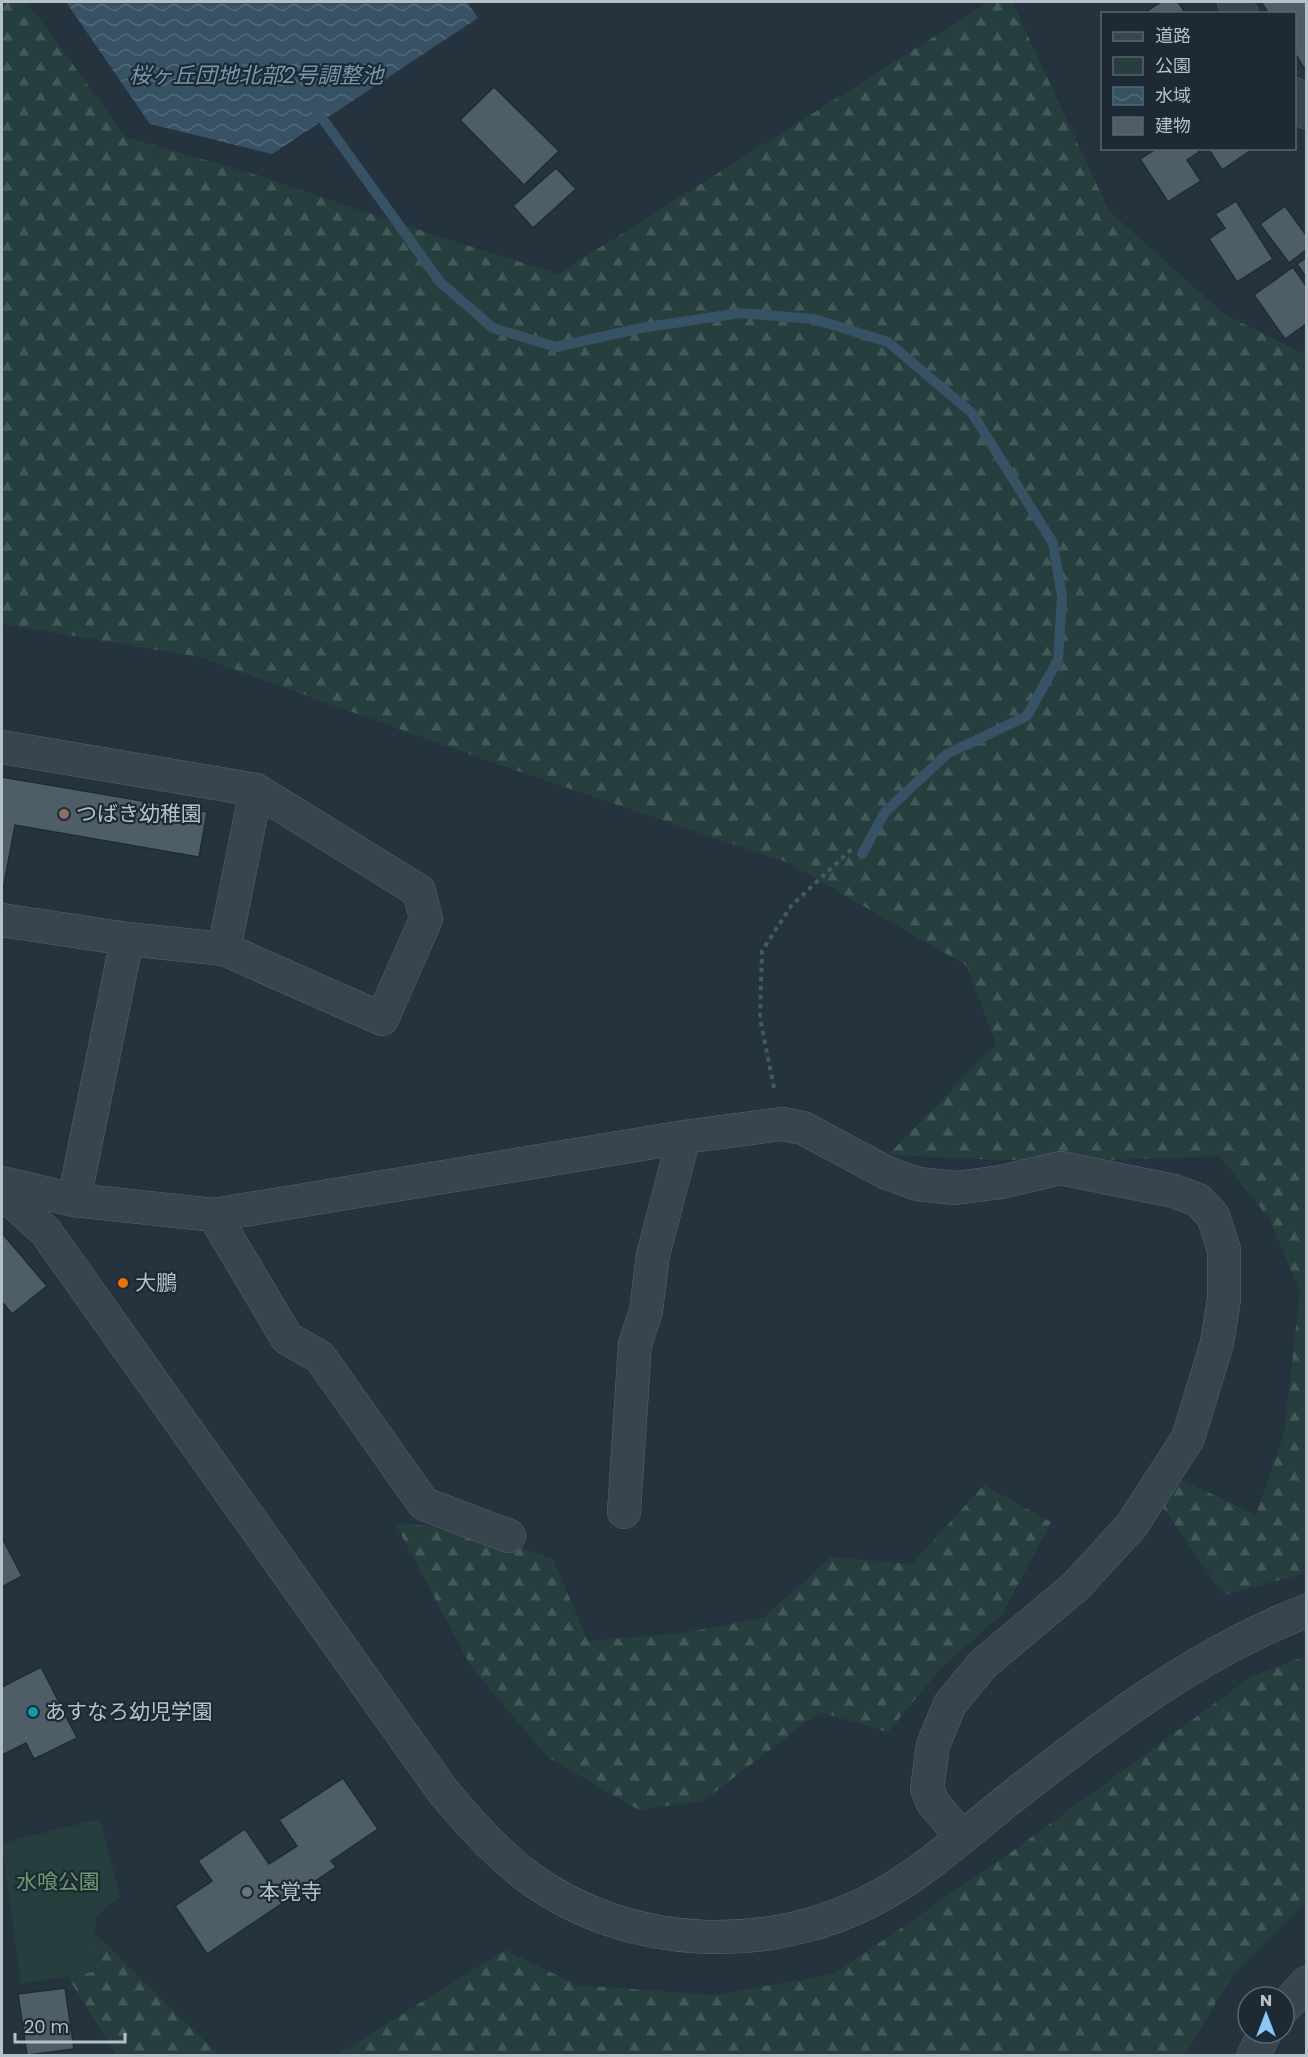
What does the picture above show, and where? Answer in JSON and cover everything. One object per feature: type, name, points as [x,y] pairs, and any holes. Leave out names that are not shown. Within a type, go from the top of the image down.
[{"type":"street","points":[[1296,97],[1306,112]]},
{"type":"street","points":[[2,747],[256,790],[419,891],[426,919],[382,1019],[225,949],[127,939],[2,920]]},
{"type":"street","points":[[225,949],[256,790]]},
{"type":"street","points":[[74,1200],[127,939]]},
{"type":"street","points":[[2,1183],[74,1200],[214,1215],[684,1137],[782,1124],[803,1128],[887,1173],[918,1184],[955,1188],[1001,1182],[1060,1168],[1174,1191],[1198,1200],[1213,1216],[1224,1250],[1224,1299],[1217,1343],[1188,1438],[1132,1525],[1076,1586],[982,1664],[950,1704],[933,1744],[927,1771],[927,1789],[933,1803],[962,1837]]},
{"type":"street","points":[[624,1512],[635,1344],[646,1311],[653,1255],[684,1137]]},
{"type":"street","points":[[2,1192],[46,1232],[442,1790],[478,1834],[532,1880],[595,1912],[636,1927],[700,1938],[781,1932],[812,1925],[877,1897],[918,1872],[1103,1726],[1190,1668],[1239,1640],[1306,1611]]},
{"type":"street","points":[[214,1215],[287,1338],[320,1357],[424,1504],[508,1536]]},
{"type":"street","points":[[1296,1994],[1306,1983]]},
{"type":"path","points":[[782,1124],[760,1018],[762,951],[791,906],[854,847]]},
{"type":"green space","points":[[2,2],[27,2],[126,137],[250,173],[558,274],[989,2],[1012,2],[1109,211],[1224,314],[1306,355],[1306,1573],[1224,1595],[1160,1503],[1172,1475],[1256,1515],[1284,1434],[1300,1292],[1270,1220],[1220,1156],[1054,1160],[972,1159],[889,1154],[996,1044],[967,966],[789,863],[485,760],[200,657],[2,624]]},
{"type":"green space","points":[[984,1485],[1051,1522],[1002,1614],[941,1668],[888,1732],[820,1712],[703,1801],[639,1810],[548,1757],[472,1668],[395,1523],[466,1529],[553,1559],[588,1641],[682,1633],[763,1618],[831,1557],[912,1564]]},
{"type":"green space","points":[[1306,1656],[1306,1901],[1232,1976],[1185,2055],[337,2055],[505,1950],[577,1985],[713,1995],[834,1974],[1007,1855],[1251,1677]]},
{"type":"green space","name":"水喰公園","points":[[100,1819],[120,1896],[96,1916],[93,1972],[21,1984],[2,1843]]},
{"type":"green space","points":[[82,1921],[219,2055],[116,2055],[66,1974]]},
{"type":"water","name":"桜ヶ丘団地北部2号調整池","points":[[66,2],[467,2],[478,18],[272,154],[150,124]]},
{"type":"building","points":[[1161,2],[1178,2],[1185,12],[1146,12]]},
{"type":"building","points":[[1261,2],[1306,2],[1306,71],[1296,55],[1296,12],[1268,12]]},
{"type":"building","points":[[494,87],[559,151],[524,185],[460,120]]},
{"type":"building","points":[[1154,150],[1198,150],[1199,152],[1187,160],[1201,181],[1168,202],[1140,159]]},
{"type":"building","points":[[1209,150],[1251,150],[1222,170]]},
{"type":"building","points":[[556,168],[576,189],[533,228],[513,206]]},
{"type":"building","points":[[1236,201],[1273,259],[1237,282],[1209,239],[1225,228],[1215,214]]},
{"type":"building","points":[[1285,206],[1306,235],[1306,250],[1289,263],[1260,224]]},
{"type":"building","points":[[1306,258],[1306,277],[1297,264]]},
{"type":"building","points":[[1293,267],[1306,286],[1306,324],[1285,339],[1254,295]]},
{"type":"building","points":[[2,777],[207,812],[199,857],[15,825],[2,895]]},
{"type":"building","points":[[2,1233],[47,1286],[12,1314],[2,1302]]},
{"type":"building","points":[[2,1538],[22,1576],[2,1587]]},
{"type":"building","name":"あすなろ幼児学園","points":[[41,1667],[77,1738],[34,1759],[26,1743],[2,1755],[2,1687]]},
{"type":"building","points":[[343,1778],[378,1829],[331,1861],[336,1867],[207,1954],[175,1906],[212,1881],[198,1861],[245,1829],[269,1864],[297,1846],[279,1820]]},
{"type":"building","points":[[65,1988],[74,2049],[27,2055],[18,1994]]},
{"type":"waterway","points":[[317,111],[440,282],[493,328],[556,347],[641,328],[740,313],[814,319],[888,342],[972,413],[1053,543],[1062,597],[1058,660],[1027,716],[947,754],[885,812],[862,854]]},
{"type":"place","name":"つばき幼稚園","points":[[64,814]]},
{"type":"place","name":"大鵬","points":[[123,1283]]},
{"type":"place","name":"あすなろ幼児学園","points":[[33,1712]]},
{"type":"place","name":"本覚寺","points":[[247,1892]]}]
